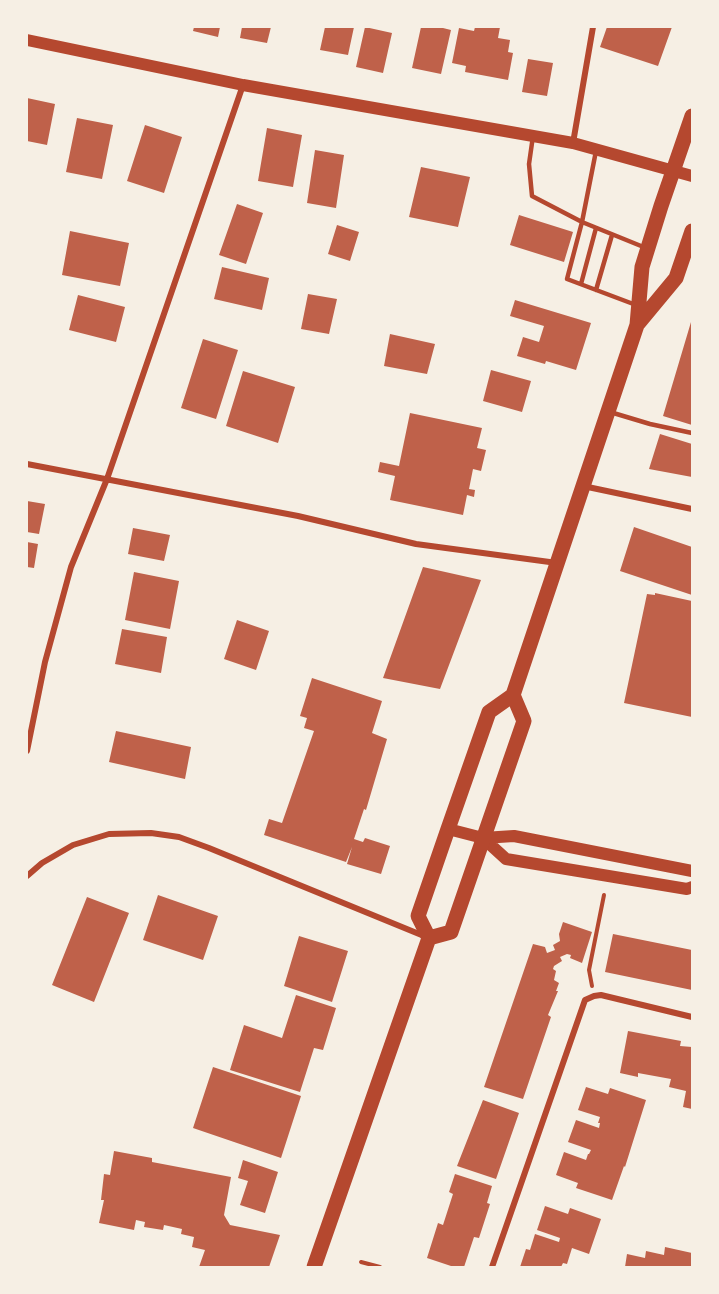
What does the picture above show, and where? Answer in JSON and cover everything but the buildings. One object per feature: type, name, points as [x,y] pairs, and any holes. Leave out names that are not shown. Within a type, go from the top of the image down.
[{"type":"main road","points":[[27,40],[243,85],[573,143],[692,176]]},
{"type":"main road","points":[[314,1267],[429,938],[418,916],[489,712],[513,695],[637,325],[642,267],[692,116]]},
{"type":"main road","points":[[637,325],[676,278],[692,231]]},
{"type":"main road","points":[[429,938],[451,932],[524,721],[513,695]]},
{"type":"main road","points":[[448,829],[483,838],[514,836],[692,871]]},
{"type":"main road","points":[[483,838],[506,859],[687,889],[692,887]]},
{"type":"street","points":[[573,143],[593,27]]},
{"type":"street","points":[[27,751],[39,691],[71,567],[107,479],[243,85]]},
{"type":"street","points":[[27,464],[298,516],[416,544],[557,563]]},
{"type":"street","points":[[583,486],[692,509]]},
{"type":"street","points":[[27,876],[42,863],[73,844],[109,834],[140,833],[170,836],[209,848],[429,938]]},
{"type":"street","points":[[492,1267],[585,1000],[601,995],[692,1017]]},
{"type":"lane","points":[[533,136],[529,164],[532,196],[582,222],[648,249]]},
{"type":"lane","points":[[596,149],[582,222],[567,279],[639,306]]},
{"type":"lane","points":[[581,284],[596,228]]},
{"type":"lane","points":[[596,290],[612,235]]},
{"type":"lane","points":[[608,411],[650,424],[692,433]]},
{"type":"path","points":[[594,996],[589,970],[604,895]]},
{"type":"path","points":[[361,1262],[380,1267]]}]
